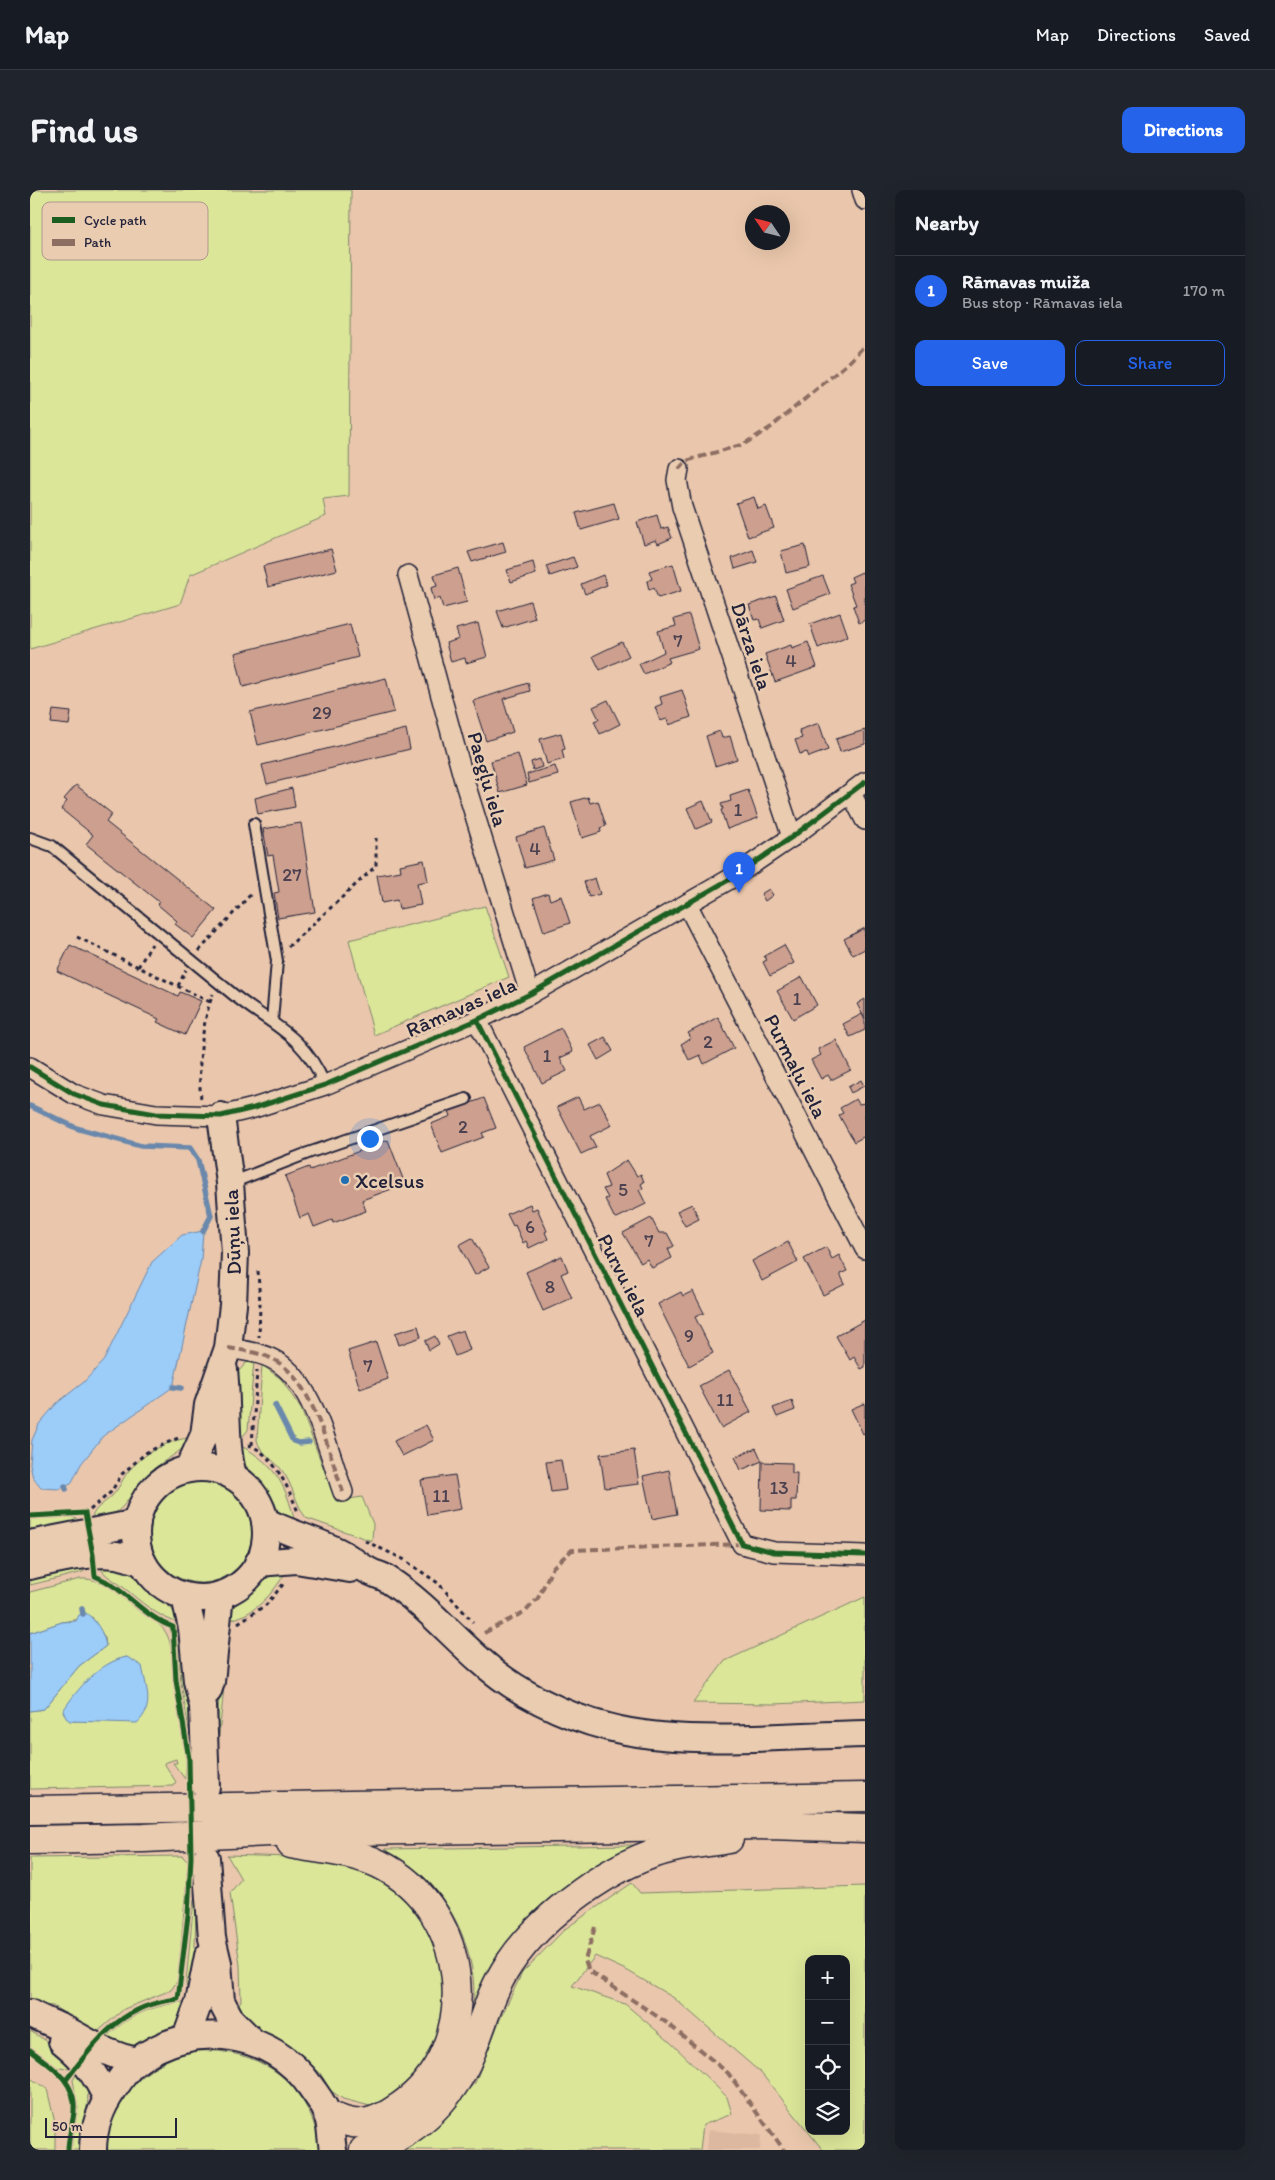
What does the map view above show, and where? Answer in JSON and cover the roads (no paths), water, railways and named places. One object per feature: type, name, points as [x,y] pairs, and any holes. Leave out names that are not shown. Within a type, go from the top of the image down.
[{"type":"highway","points":[[30,1810],[865,1797]]},
{"type":"highway","points":[[364,2150],[378,2147],[417,2124],[433,2110],[448,2092],[470,2055],[493,1991],[508,1964],[527,1940],[555,1912],[584,1889],[645,1858],[672,1848],[739,1838],[769,1825]]},
{"type":"highway","points":[[30,1840],[144,1838],[270,1832],[769,1825],[865,1828]]},
{"type":"highway","points":[[270,1832],[291,1844],[355,1855],[380,1864],[407,1882],[433,1912],[453,1954],[458,1984],[455,2023],[450,2041],[432,2075],[407,2102],[390,2113],[372,2121],[354,2123],[328,2115]]},
{"type":"main road","name":"Dūņu iela","points":[[211,1110],[230,1183],[235,1253],[233,1305],[226,1355],[208,1405],[215,1438],[233,1476]]},
{"type":"main road","name":"Dūņu iela","points":[[189,1468],[215,1438]]},
{"type":"main road","points":[[189,1468],[205,1468],[233,1476],[252,1491],[259,1503],[265,1521],[265,1542],[258,1563],[242,1582],[220,1595],[198,1599],[184,1597],[168,1590],[154,1578],[143,1563],[137,1543],[137,1523],[143,1504],[154,1488],[170,1475],[189,1468]]},
{"type":"main road","points":[[265,1521],[298,1548]]},
{"type":"main road","points":[[30,1544],[88,1523],[137,1523]]},
{"type":"main road","points":[[258,1563],[298,1548],[334,1549],[366,1570],[386,1578],[416,1600],[450,1629],[482,1662],[513,1684],[575,1716],[609,1728],[710,1738],[865,1734]]},
{"type":"main road","points":[[30,1566],[60,1559],[93,1555],[118,1555],[143,1563]]},
{"type":"main road","points":[[203,1706],[211,1682],[220,1595]]},
{"type":"main road","points":[[184,1597],[192,1628],[197,1681],[203,1706],[206,1787]]},
{"type":"main road","points":[[206,1858],[212,1938],[218,1963],[221,2002],[231,2020],[252,2041]]},
{"type":"main road","points":[[186,2038],[199,2002],[212,1938]]},
{"type":"main road","points":[[35,2016],[62,2028],[92,2046],[118,2057],[136,2061]]},
{"type":"main road","points":[[35,2016],[55,2036],[83,2058],[98,2078],[107,2099]]},
{"type":"main road","points":[[93,2150],[97,2122],[107,2099],[136,2061],[163,2046],[186,2038],[208,2035],[229,2036],[252,2041],[279,2054],[303,2074],[328,2115],[332,2150]]},
{"type":"street","points":[[862,190],[865,200]]},
{"type":"street","name":"Dārza iela","points":[[679,469],[677,480],[682,507],[792,837]]},
{"type":"street","name":"Paegļu iela","points":[[408,576],[464,780],[530,994]]},
{"type":"street","points":[[858,788],[865,820]]},
{"type":"street","name":"Rāmavas iela","points":[[30,1067],[74,1094],[104,1105],[156,1114],[254,1108],[325,1085],[477,1020],[530,994],[687,904],[792,837],[858,788]]},
{"type":"street","name":"Purmaļu iela","points":[[687,904],[865,1249]]},
{"type":"street","name":"Purvu iela","points":[[477,1020],[742,1544],[774,1552],[865,1555]]},
{"type":"street","points":[[226,1355],[268,1356],[282,1365],[296,1378],[312,1406],[343,1492]]},
{"type":"lane","points":[[254,824],[262,881],[277,961],[272,1021]]},
{"type":"lane","points":[[30,838],[52,846],[220,984],[272,1021],[311,1057],[325,1085]]},
{"type":"lane","points":[[230,1183],[307,1149],[466,1099]]},
{"type":"water","points":[[203,1231],[201,1260],[173,1387],[103,1436],[81,1464],[71,1484],[59,1489],[41,1488],[33,1478],[30,1465],[32,1440],[39,1424],[57,1403],[84,1382],[104,1360],[152,1262],[182,1235]]},
{"type":"water","points":[[86,1613],[99,1627],[106,1646],[79,1666],[44,1709],[30,1711],[30,1633],[62,1622],[76,1621],[79,1615]]},
{"type":"water","points":[[127,1657],[142,1666],[147,1689],[148,1704],[143,1717],[137,1723],[70,1721],[66,1718],[63,1711],[90,1678],[108,1664]]},
{"type":"waterway","points":[[30,1106],[76,1128],[141,1146],[190,1148],[198,1160],[211,1216],[203,1231]]},
{"type":"waterway","points":[[173,1387],[181,1388]]},
{"type":"waterway","points":[[275,1405],[293,1441],[299,1443],[309,1442]]},
{"type":"waterway","points":[[82,1609],[83,1614]]},
{"type":"place","name":"Rāmavas muiža","points":[[739,893]]},
{"type":"place","name":"Xcelsus","points":[[345,1180]]}]
